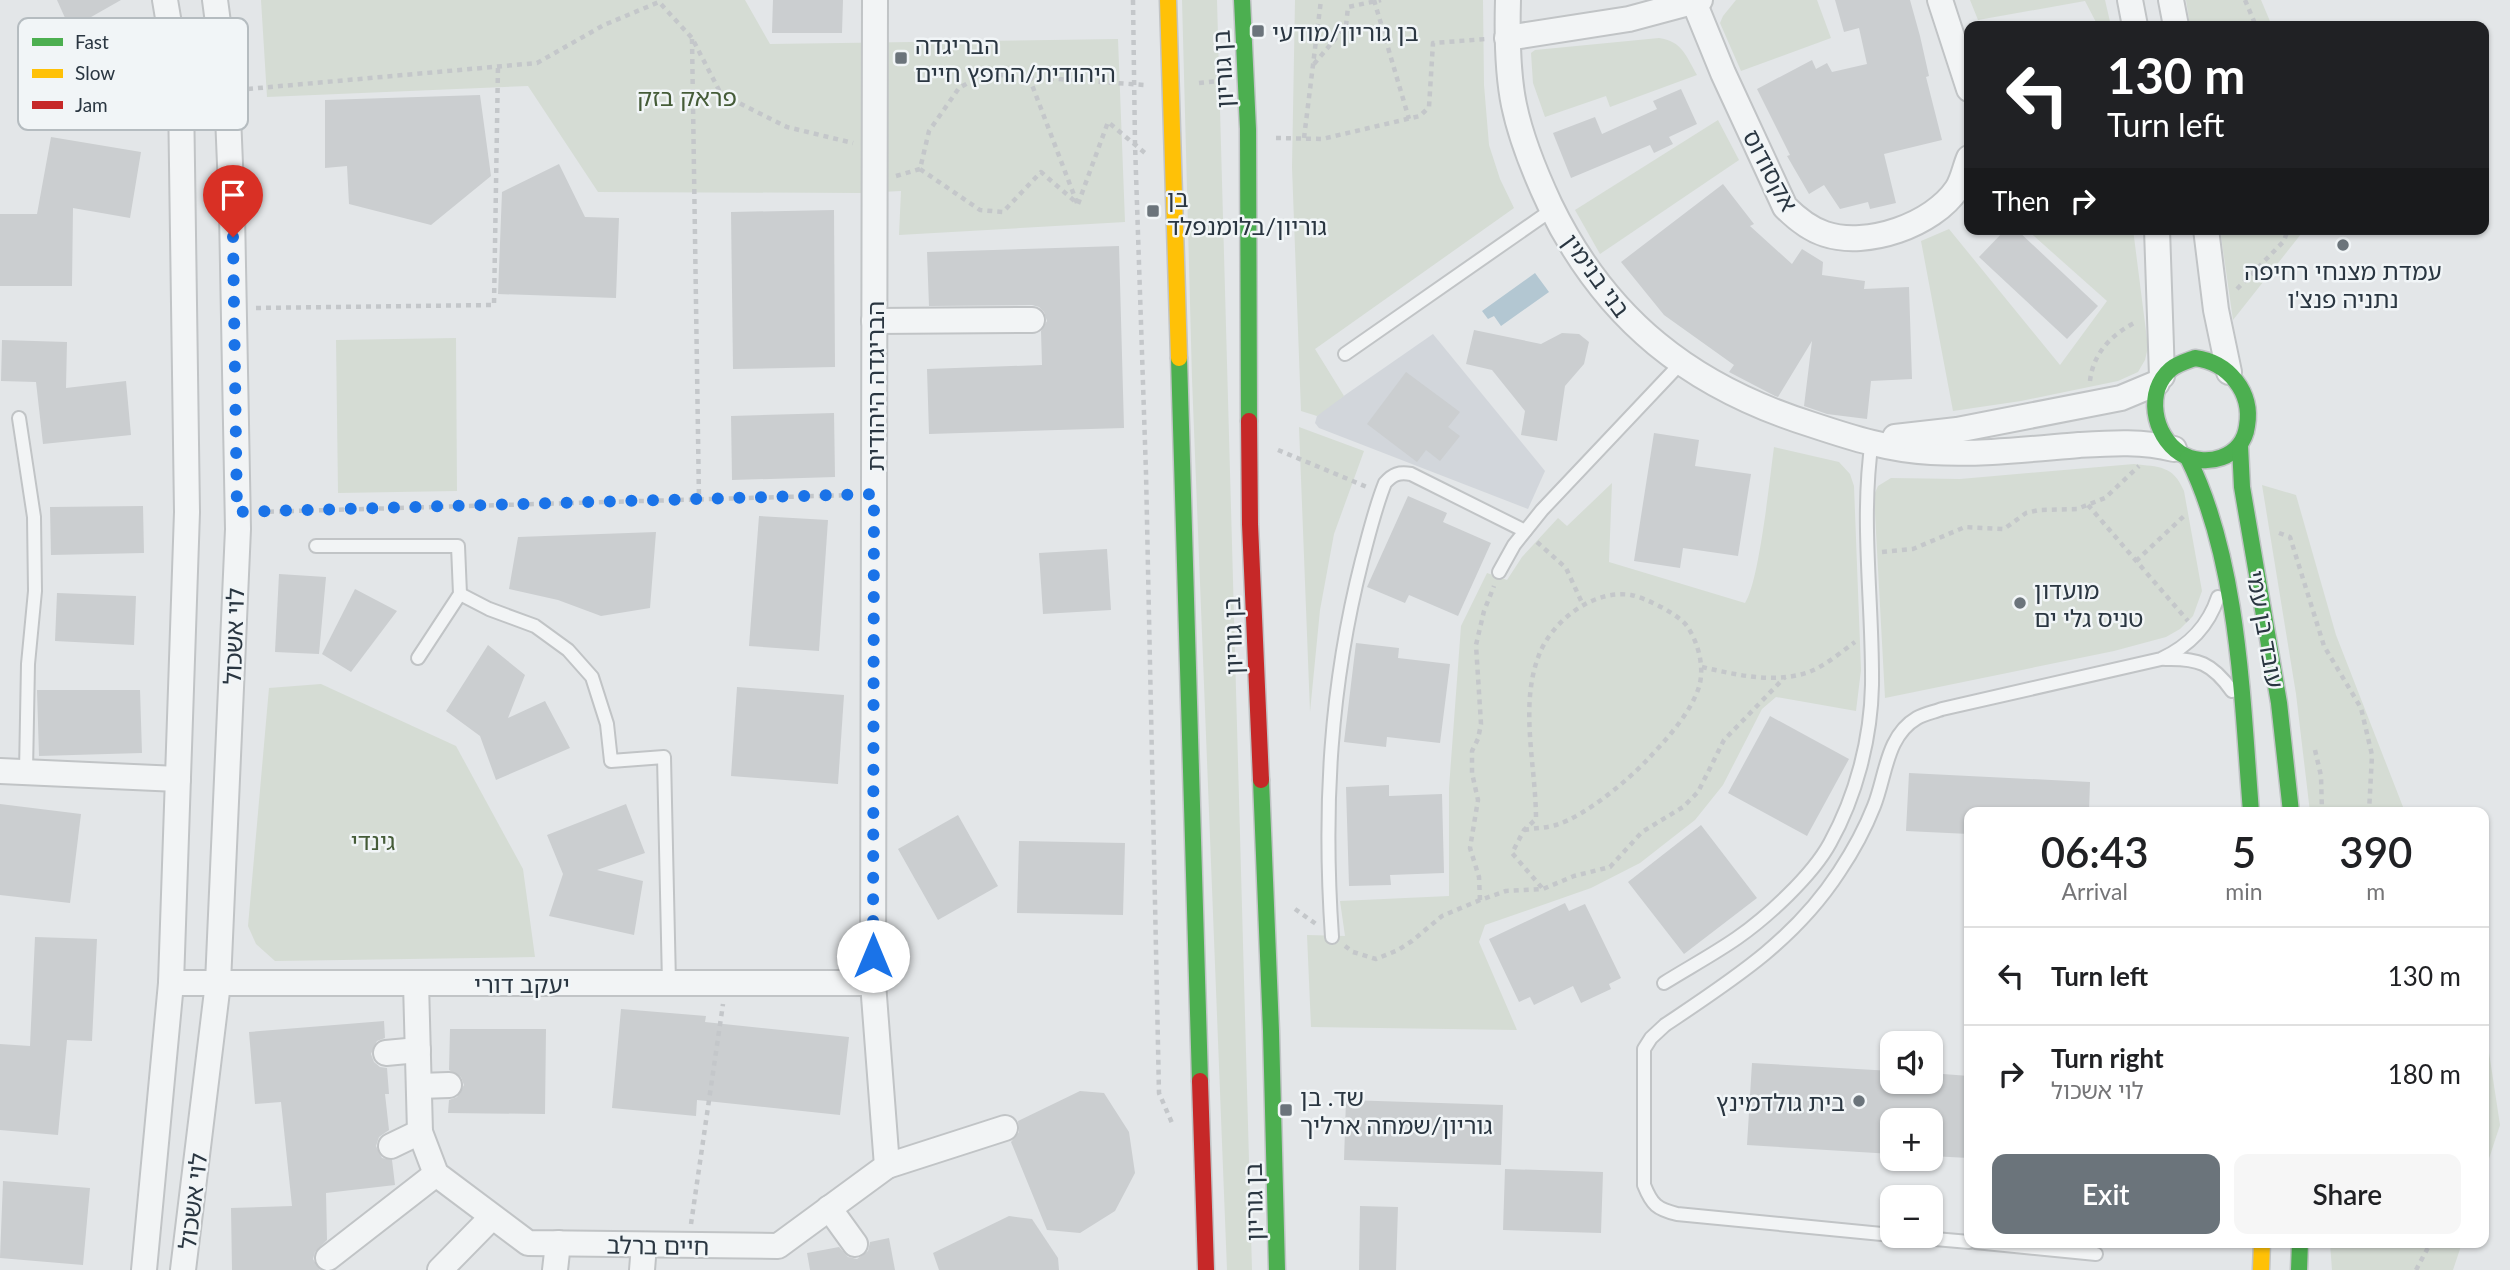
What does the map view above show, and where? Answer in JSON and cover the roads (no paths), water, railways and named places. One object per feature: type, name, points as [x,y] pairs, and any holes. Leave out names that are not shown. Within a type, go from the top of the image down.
[{"type":"main road","name":"בן גוריון","points":[[1168,0],[1206,1270]]},
{"type":"main road","name":"בן גוריון","points":[[1241,0],[1248,129],[1250,524],[1278,1270]]},
{"type":"main road","points":[[2195,358],[2219,364],[2229,372],[2246,401],[2246,432],[2240,446],[2231,453],[2210,461],[2174,451],[2158,422],[2154,397],[2160,380],[2171,366],[2195,358]]},
{"type":"main road","name":"עובד בן עמי","points":[[2240,446],[2242,487],[2279,704],[2290,807]]},
{"type":"main road","name":"עובד בן עמי","points":[[2174,451],[2206,495],[2224,569],[2243,709],[2251,807]]},
{"type":"main road","points":[[1190,1238],[1202,1191]]},
{"type":"main road","points":[[2261,1270],[2262,1248]]},
{"type":"main road","points":[[2299,1270],[2300,1248]]},
{"type":"street","name":"לוי אשכול","points":[[165,0],[168,18]]},
{"type":"street","name":"לוי אשכול","points":[[215,0],[217,18]]},
{"type":"street","name":"הבריגדה היהודית","points":[[873,983],[875,0]]},
{"type":"street","name":"בני בנימין","points":[[1508,0],[1507,38],[1514,106],[1527,149],[1553,209],[1581,262],[1614,304],[1642,332],[1681,363],[1762,408],[1838,433],[1899,449],[1970,452],[2132,442],[2174,451]]},
{"type":"street","points":[[1940,0],[1964,74]]},
{"type":"street","points":[[2130,0],[2134,21]]},
{"type":"street","points":[[2171,0],[2175,21]]},
{"type":"street","name":"אקסודוס","points":[[1507,38],[1629,19],[1697,1],[1723,73],[1785,207],[1801,222],[1826,235],[1847,238],[1881,236],[1904,229],[1963,192]]},
{"type":"street","name":"לוי אשכול","points":[[144,1270],[171,983],[187,512],[182,130]]},
{"type":"street","name":"לוי אשכול","points":[[183,1270],[218,983],[237,512],[228,130]]},
{"type":"street","points":[[2157,235],[2160,380]]},
{"type":"street","points":[[2207,235],[2216,310],[2229,372]]},
{"type":"street","points":[[874,321],[1032,320]]},
{"type":"street","name":"בני בנימין","points":[[1872,440],[1926,435],[2088,405],[2121,398],[2160,380]]},
{"type":"street","points":[[0,771],[178,779]]},
{"type":"street","name":"יעקב דורי","points":[[171,983],[873,983]]},
{"type":"street","points":[[328,1258],[436,1174],[419,1132],[416,983]]},
{"type":"street","points":[[873,983],[887,1166]]},
{"type":"street","points":[[386,1054],[418,1050]]},
{"type":"street","points":[[419,1086],[449,1085]]},
{"type":"street","name":"חיים ברלב","points":[[436,1174],[528,1243],[688,1245],[743,1257],[778,1246],[887,1166],[1005,1128]]},
{"type":"street","points":[[391,1146],[419,1132]]},
{"type":"street","points":[[829,1209],[855,1244]]},
{"type":"street","points":[[440,1270],[492,1216]]},
{"type":"street","points":[[555,1270],[558,1244]]},
{"type":"street","points":[[642,1270],[643,1245]]},
{"type":"lane","points":[[1345,354],[1553,209]]},
{"type":"lane","points":[[1500,572],[1514,545],[1570,478],[1681,363]]},
{"type":"lane","points":[[19,418],[34,517],[35,591],[28,664],[26,772]]},
{"type":"lane","points":[[1664,983],[1738,937],[1793,890],[1829,846],[1850,799],[1867,738],[1872,685],[1867,481],[1872,440]]},
{"type":"lane","points":[[1332,937],[1327,814],[1338,675],[1348,614],[1385,483],[1400,472],[1411,474],[1525,531]]},
{"type":"lane","points":[[316,545],[458,547],[460,594],[418,658]]},
{"type":"lane","points":[[2161,659],[2177,651],[2198,633],[2213,613],[2224,569]]},
{"type":"lane","points":[[460,594],[489,609],[535,626],[568,650],[592,677],[607,724],[611,761],[664,757],[669,983]]},
{"type":"lane","points":[[1880,1234],[1677,1214],[1660,1209],[1650,1199],[1644,1185],[1644,1049],[1651,1038],[1761,960],[1800,923],[1839,873],[1859,839],[1875,805],[1893,744],[1903,729],[1918,717],[1942,709],[2161,659],[2186,658],[2200,661],[2225,681],[2243,709]]},
{"type":"lane","points":[[1943,1240],[1964,1242]]},
{"type":"lane","points":[[2036,1248],[2096,1254]]},
{"type":"water","points":[[1535,273],[1549,292],[1501,326],[1494,316],[1488,319],[1482,311]]},
{"type":"place","name":"בן גוריון/מודעי","points":[[1258,31]]},
{"type":"place","name":"הבריגדה היהודית/החפץ חיים","points":[[901,58]]},
{"type":"place","name":"בן גוריון/בלומנפלד","points":[[1153,211]]},
{"type":"place","name":"עמדת מצנחי רחיפה נתניה פנצ'ו","points":[[2343,245]]},
{"type":"place","name":"מועדון טניס גלי ים","points":[[2020,603]]},
{"type":"place","name":"בית גולדמינץ","points":[[1859,1101]]},
{"type":"place","name":"שד. בן גוריון/שמחה ארליך","points":[[1286,1110]]},
{"type":"park label","name":"פראק בזק","points":[[687,96]]},
{"type":"park label","name":"גינדי","points":[[373,840]]}]
